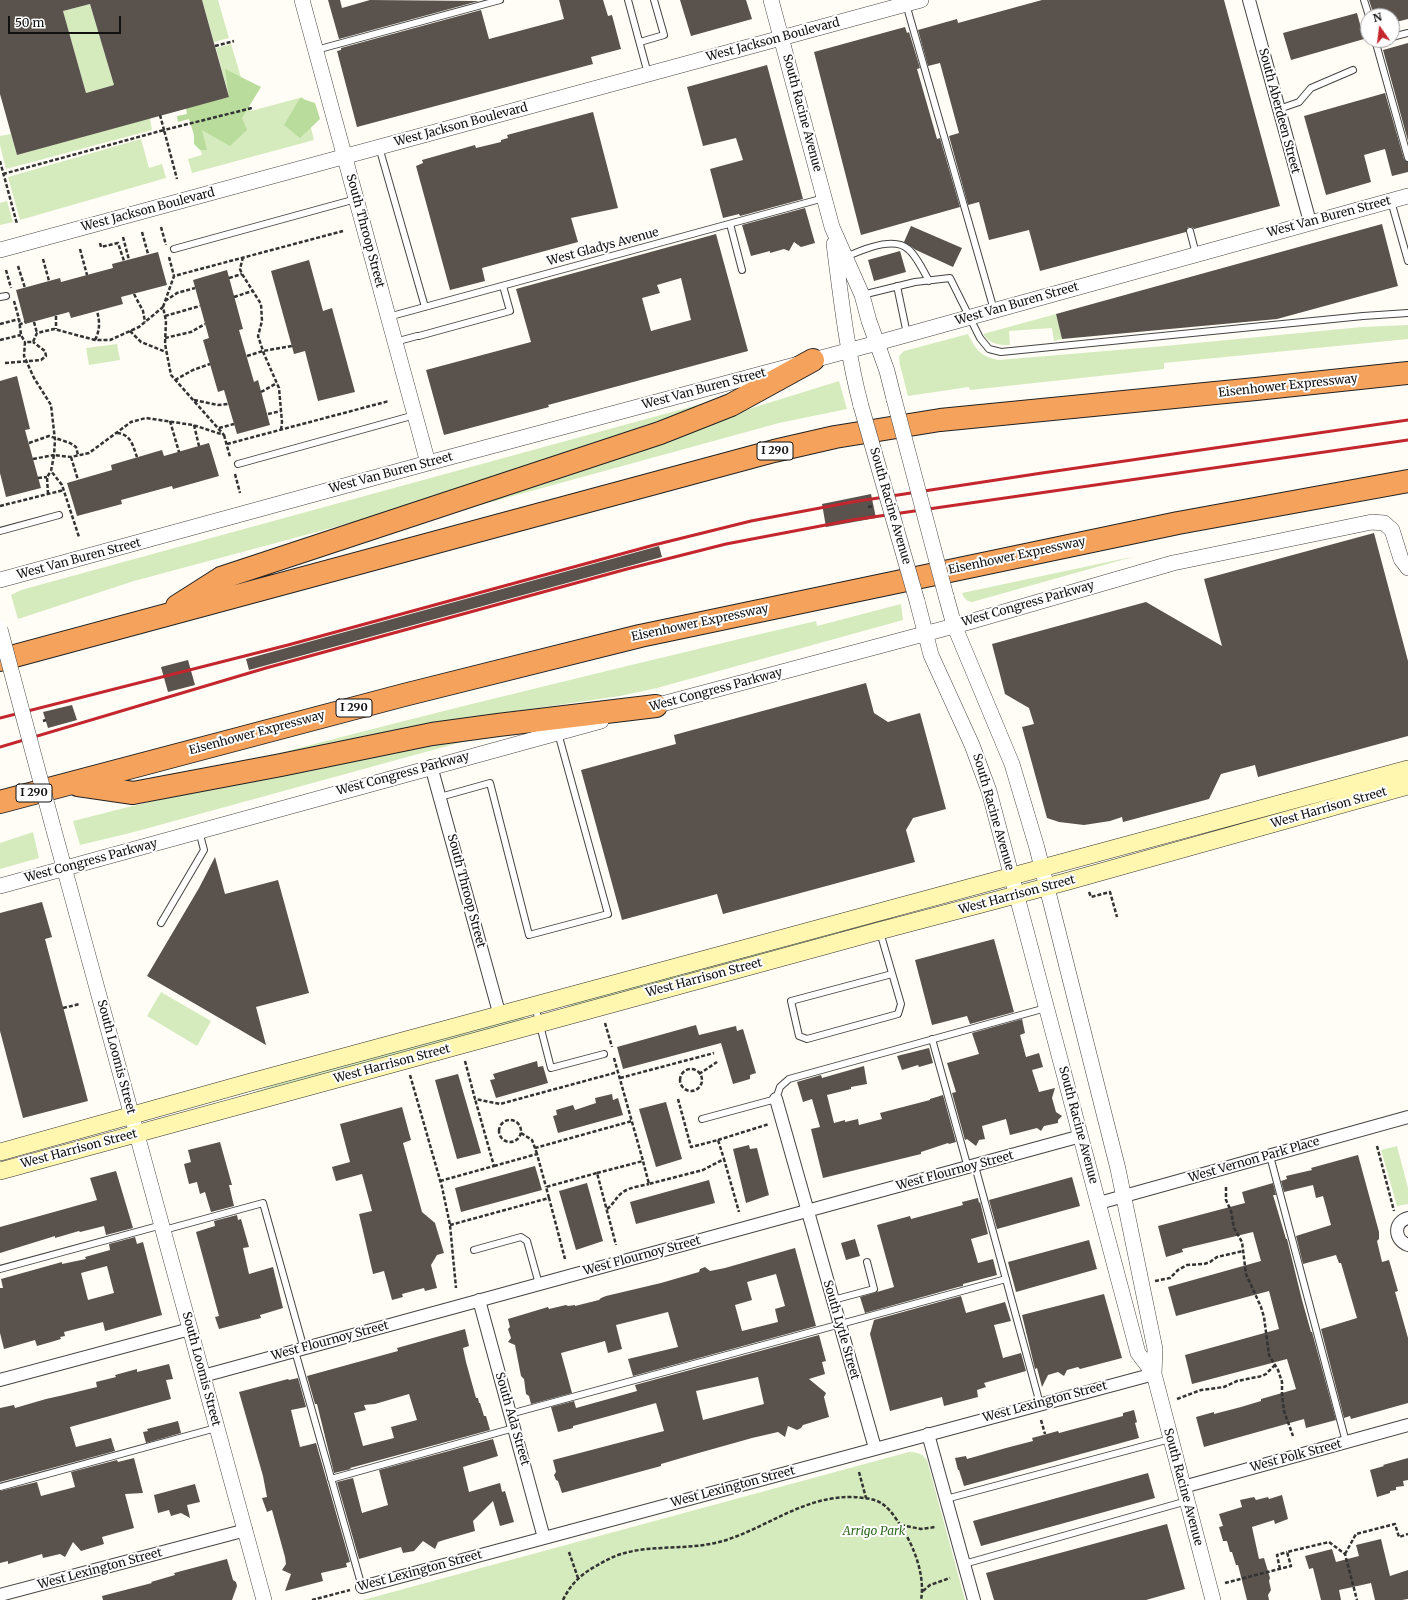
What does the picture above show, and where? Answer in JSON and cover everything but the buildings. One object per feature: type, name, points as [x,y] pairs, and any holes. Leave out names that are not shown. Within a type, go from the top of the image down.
[{"type":"highway","points":[[159,617],[221,578],[660,433],[731,405],[813,360]]},
{"type":"highway","name":"Eisenhower Expressway","points":[[0,660],[751,457],[835,437],[905,425],[984,415],[1408,373]]},
{"type":"highway","name":"Eisenhower Expressway","points":[[0,802],[404,695],[640,636],[1178,523],[1408,481]]},
{"type":"highway","points":[[69,784],[133,793],[432,734],[656,706]]},
{"type":"main road","name":"West Harrison Street","points":[[0,1152],[251,1082],[500,1016],[1408,769]]},
{"type":"main road","name":"West Harrison Street","points":[[0,1171],[1047,886],[1408,786]]},
{"type":"street","name":"South Throop Street","points":[[302,0],[428,463]]},
{"type":"street","name":"South Racine Avenue","points":[[771,0],[832,227],[849,350],[861,406],[931,655],[972,745],[983,774],[1138,1353],[1154,1374]]},
{"type":"street","name":"West Jackson Boulevard","points":[[0,250],[782,38],[896,4],[921,0]]},
{"type":"street","name":"South Aberdeen Street","points":[[1249,0],[1310,222]]},
{"type":"street","name":"West Van Buren Street","points":[[0,580],[428,463],[877,343],[1408,196]]},
{"type":"street","name":"South Racine Avenue","points":[[832,227],[862,295],[887,371],[954,625],[1012,764],[1047,886],[1124,1196],[1155,1349],[1154,1374],[1213,1600]]},
{"type":"street","name":"West Congress Parkway","points":[[0,886],[431,766],[925,633],[1173,563],[1372,522],[1384,523],[1392,530],[1401,559],[1408,568]]},
{"type":"street","name":"South Loomis Street","points":[[0,629],[264,1600]]},
{"type":"street","name":"South Throop Street","points":[[431,766],[500,1016]]},
{"type":"street","name":"South Lytle Street","points":[[776,1099],[875,1448]]},
{"type":"street","name":"West Vernon Park Place","points":[[1099,1203],[1408,1117]]},
{"type":"street","name":"West Flournoy Street","points":[[203,1376],[1081,1136]]},
{"type":"street","points":[[1408,1218],[1401,1221],[1397,1230],[1398,1238],[1408,1245]]},
{"type":"street","name":"South Ada Street","points":[[479,1300],[544,1538]]},
{"type":"street","points":[[0,1380],[190,1328]]},
{"type":"street","name":"West Lexington Street","points":[[362,1587],[1154,1374]]},
{"type":"street","name":"West Polk Street","points":[[1185,1494],[1346,1442],[1408,1426]]},
{"type":"street","points":[[928,1434],[974,1600]]},
{"type":"street","name":"West Lexington Street","points":[[0,1596],[246,1530]]},
{"type":"lane","points":[[316,50],[500,0]]},
{"type":"lane","points":[[628,0],[648,74]]},
{"type":"lane","points":[[640,42],[664,35],[654,0]]},
{"type":"lane","points":[[896,4],[994,310]]},
{"type":"lane","points":[[1380,48],[1408,158]]},
{"type":"lane","points":[[1279,109],[1300,102],[1311,88],[1353,70]]},
{"type":"lane","points":[[379,147],[424,307]]},
{"type":"lane","points":[[174,249],[356,198]]},
{"type":"lane","name":"West Gladys Avenue","points":[[388,317],[824,198]]},
{"type":"lane","points":[[1391,200],[1408,261]]},
{"type":"lane","points":[[730,224],[742,270]]},
{"type":"lane","points":[[1190,231],[1196,254]]},
{"type":"lane","points":[[846,257],[861,250],[893,243],[908,248],[929,281]]},
{"type":"lane","points":[[862,295],[897,286],[950,278],[980,338],[989,349],[1001,352],[1363,316],[1408,313]]},
{"type":"lane","points":[[395,342],[510,312],[503,286]]},
{"type":"lane","points":[[897,286],[907,334]]},
{"type":"lane","points":[[238,464],[415,415]]},
{"type":"lane","points":[[0,532],[59,515]]},
{"type":"lane","points":[[440,797],[490,783],[530,935],[608,914],[558,732]]},
{"type":"lane","points":[[161,923],[204,850],[199,831]]},
{"type":"lane","points":[[880,931],[901,1004],[898,1014],[807,1039],[799,1036],[791,1001],[892,974]]},
{"type":"lane","points":[[535,1006],[551,1068],[604,1054]]},
{"type":"lane","points":[[702,1119],[776,1099],[780,1087],[789,1079],[1046,1008]]},
{"type":"lane","points":[[932,1039],[1006,1279],[1040,1404]]},
{"type":"lane","points":[[1270,1156],[1346,1442]]},
{"type":"lane","points":[[0,1270],[262,1203],[331,1479],[362,1587]]},
{"type":"lane","points":[[474,1250],[521,1237],[527,1241],[539,1284]]},
{"type":"lane","points":[[832,1300],[874,1289],[867,1262]]},
{"type":"lane","points":[[510,1414],[1006,1279]]},
{"type":"lane","points":[[0,1487],[218,1428]]},
{"type":"lane","points":[[331,1479],[514,1428]]},
{"type":"lane","points":[[946,1499],[1171,1438]]},
{"type":"lane","points":[[964,1564],[1185,1494]]},
{"type":"path","points":[[215,46],[234,41]]},
{"type":"path","points":[[4,174],[164,130],[252,108]]},
{"type":"path","points":[[160,115],[177,179]]},
{"type":"path","points":[[0,161],[17,224]]},
{"type":"path","points":[[37,333],[56,329],[95,340],[110,340],[139,327],[163,306],[174,276],[343,231]]},
{"type":"path","points":[[142,232],[148,254]]},
{"type":"path","points":[[123,237],[129,260]]},
{"type":"path","points":[[100,244],[101,247],[118,243],[124,261]]},
{"type":"path","points":[[80,249],[87,275]]},
{"type":"path","points":[[243,257],[240,269],[261,304],[262,320],[258,336],[279,388],[282,422],[281,430]]},
{"type":"path","points":[[43,259],[49,281]]},
{"type":"path","points":[[18,266],[24,288]]},
{"type":"path","points":[[6,270],[12,291]]},
{"type":"path","points":[[229,278],[242,274]]},
{"type":"path","points":[[165,301],[177,293],[195,288]]},
{"type":"path","points":[[234,297],[252,291]]},
{"type":"path","points":[[134,294],[143,311],[145,322]]},
{"type":"path","points":[[14,298],[21,335],[25,342],[24,356],[34,378],[51,405],[55,438],[51,471],[47,477],[48,494]]},
{"type":"path","points":[[33,459],[54,455],[71,457],[88,453],[132,422],[146,418],[193,425],[224,435],[170,375],[166,352],[165,316],[163,306]]},
{"type":"path","points":[[165,316],[200,306]]},
{"type":"path","points":[[95,340],[99,332],[100,321],[97,310]]},
{"type":"path","points":[[56,316],[56,329]]},
{"type":"path","points":[[0,324],[19,319]]},
{"type":"path","points":[[20,324],[25,322]]},
{"type":"path","points":[[34,322],[37,333],[34,342]]},
{"type":"path","points":[[165,338],[191,332],[205,324]]},
{"type":"path","points":[[130,331],[141,342],[166,352]]},
{"type":"path","points":[[0,340],[21,335]]},
{"type":"path","points":[[5,363],[41,360],[46,356],[45,351],[34,342],[25,342]]},
{"type":"path","points":[[247,356],[263,351],[292,346]]},
{"type":"path","points":[[175,380],[193,370],[210,364]]},
{"type":"path","points":[[261,392],[277,383]]},
{"type":"path","points":[[193,400],[218,406],[228,404]]},
{"type":"path","points":[[227,444],[389,401]]},
{"type":"path","points":[[268,414],[281,411]]},
{"type":"path","points":[[170,421],[179,452]]},
{"type":"path","points":[[219,428],[234,424]]},
{"type":"path","points":[[193,425],[199,446]]},
{"type":"path","points":[[116,433],[122,433],[132,441],[137,457]]},
{"type":"path","points":[[29,442],[49,436],[76,446],[78,456]]},
{"type":"path","points":[[71,457],[78,480]]},
{"type":"path","points":[[51,471],[64,490],[78,537]]},
{"type":"path","points":[[38,478],[47,477]]},
{"type":"path","points":[[0,506],[64,490]]},
{"type":"path","points":[[868,507],[877,505]]},
{"type":"path","points":[[1088,890],[1091,897],[1110,892],[1117,917]]},
{"type":"path","points":[[63,1008],[80,1004]]},
{"type":"path","points":[[605,1022],[649,1184]]},
{"type":"path","points":[[620,1078],[714,1053]]},
{"type":"path","points":[[465,1061],[494,1166]]},
{"type":"path","points":[[699,1074],[717,1062]]},
{"type":"path","points":[[692,1069],[699,1074],[701,1082],[699,1087],[694,1090],[684,1088],[680,1084],[682,1073],[686,1070],[692,1069]]},
{"type":"path","points":[[475,1099],[500,1104],[618,1072]]},
{"type":"path","points":[[410,1075],[440,1181],[450,1225],[456,1288]]},
{"type":"path","points":[[678,1099],[691,1147],[769,1124]]},
{"type":"path","points":[[507,1119],[513,1119],[518,1122],[521,1127],[521,1133],[519,1138],[508,1142],[502,1140],[498,1128],[501,1122],[507,1119]]},
{"type":"path","points":[[535,1148],[632,1121]]},
{"type":"path","points":[[521,1133],[532,1140],[535,1148],[565,1259]]},
{"type":"path","points":[[718,1140],[738,1212]]},
{"type":"path","points":[[1377,1146],[1395,1212]]},
{"type":"path","points":[[440,1181],[537,1154]]},
{"type":"path","points":[[607,1209],[622,1193],[702,1170],[724,1158]]},
{"type":"path","points":[[546,1187],[643,1161]]},
{"type":"path","points":[[597,1173],[616,1245]]},
{"type":"path","points":[[1226,1187],[1226,1200],[1231,1211],[1234,1228],[1242,1242],[1246,1274],[1264,1317],[1269,1355],[1278,1370],[1282,1382],[1284,1411],[1293,1436]]},
{"type":"path","points":[[450,1225],[549,1198]]},
{"type":"path","points":[[1153,1282],[1170,1278],[1178,1270],[1187,1265],[1204,1264],[1217,1257],[1243,1251]]},
{"type":"path","points":[[1177,1399],[1200,1390],[1224,1387],[1262,1376],[1275,1365]]},
{"type":"path","points":[[1041,1420],[1045,1434]]},
{"type":"path","points":[[859,1472],[866,1498]]},
{"type":"path","points":[[564,1600],[568,1589],[578,1578],[589,1569],[618,1555],[640,1551],[711,1544],[729,1539],[818,1500],[834,1498],[866,1498],[881,1503],[900,1525],[915,1554],[922,1592],[920,1600]]},
{"type":"path","points":[[1345,1554],[1356,1534],[1360,1532],[1395,1524],[1399,1537],[1408,1534]]},
{"type":"path","points":[[900,1525],[921,1529],[935,1527]]},
{"type":"path","points":[[1280,1569],[1277,1555],[1329,1542],[1345,1554],[1357,1600]]},
{"type":"path","points":[[569,1552],[578,1578]]},
{"type":"path","points":[[1225,1583],[1291,1566],[1287,1552]]},
{"type":"path","points":[[922,1592],[930,1585],[950,1578]]},
{"type":"path","name":"West Lexington Street","points":[[312,1600],[362,1587]]},
{"type":"green space","points":[[202,0],[218,0],[229,38],[214,42]]},
{"type":"green space","points":[[90,4],[114,85],[86,93],[63,11]]},
{"type":"green space","points":[[231,44],[251,111],[303,97],[314,140],[192,173],[188,159],[202,155],[186,108],[229,97],[216,48]]},
{"type":"green space","points":[[225,69],[261,87],[242,118],[247,130],[230,146],[202,130],[207,150],[200,150],[194,144],[194,135],[189,119],[178,122],[177,116],[187,114],[186,108],[229,97]]},
{"type":"green space","points":[[300,98],[315,103],[320,119],[300,138],[284,125]]},
{"type":"green space","points":[[150,118],[152,130],[6,169],[0,145],[0,136],[11,134],[17,155]]},
{"type":"green space","points":[[141,139],[149,168],[162,164],[166,178],[20,220],[8,177]]},
{"type":"green space","points":[[7,201],[13,222],[0,225],[0,203]]},
{"type":"green space","points":[[1056,314],[1062,339],[1054,341],[1052,328],[1009,331],[1010,345],[995,343],[988,340],[983,334]]},
{"type":"green space","points":[[1408,325],[1408,339],[1164,363],[1164,369],[970,390],[969,387],[908,396],[899,356],[904,351],[968,334],[983,355],[999,360],[1362,327]]},
{"type":"green space","points":[[117,344],[120,360],[89,365],[86,348]]},
{"type":"green space","points":[[839,381],[847,409],[779,423],[462,510],[463,508],[707,426],[749,409]]},
{"type":"green space","points":[[701,404],[702,407],[406,508],[134,581],[18,619],[11,595],[21,590]]},
{"type":"green space","points":[[1136,556],[972,602],[968,601],[962,593]]},
{"type":"green space","points":[[901,604],[903,620],[657,688],[620,696],[455,720],[253,760],[675,654],[816,621],[817,626]]},
{"type":"green space","points":[[502,731],[134,832],[80,845],[73,821],[233,783]]},
{"type":"green space","points":[[33,832],[39,858],[0,869],[0,843]]},
{"type":"green space","points":[[902,911],[902,915],[856,933],[564,1009],[585,997]]},
{"type":"green space","points":[[161,992],[211,1021],[197,1046],[147,1016]]},
{"type":"green space","points":[[523,1014],[525,1022],[247,1097],[247,1095],[292,1078]]},
{"type":"green space","points":[[1397,1146],[1408,1188],[1408,1204],[1397,1206],[1381,1150]]},
{"type":"green space","name":"Arrigo Park","points":[[909,1452],[919,1453],[927,1460],[965,1600],[363,1600]]},
{"type":"railway","points":[[0,718],[288,645],[654,545],[751,521],[852,502],[1408,420]]},
{"type":"railway","points":[[0,747],[266,668],[627,569],[726,544],[852,520],[1408,440]]}]
